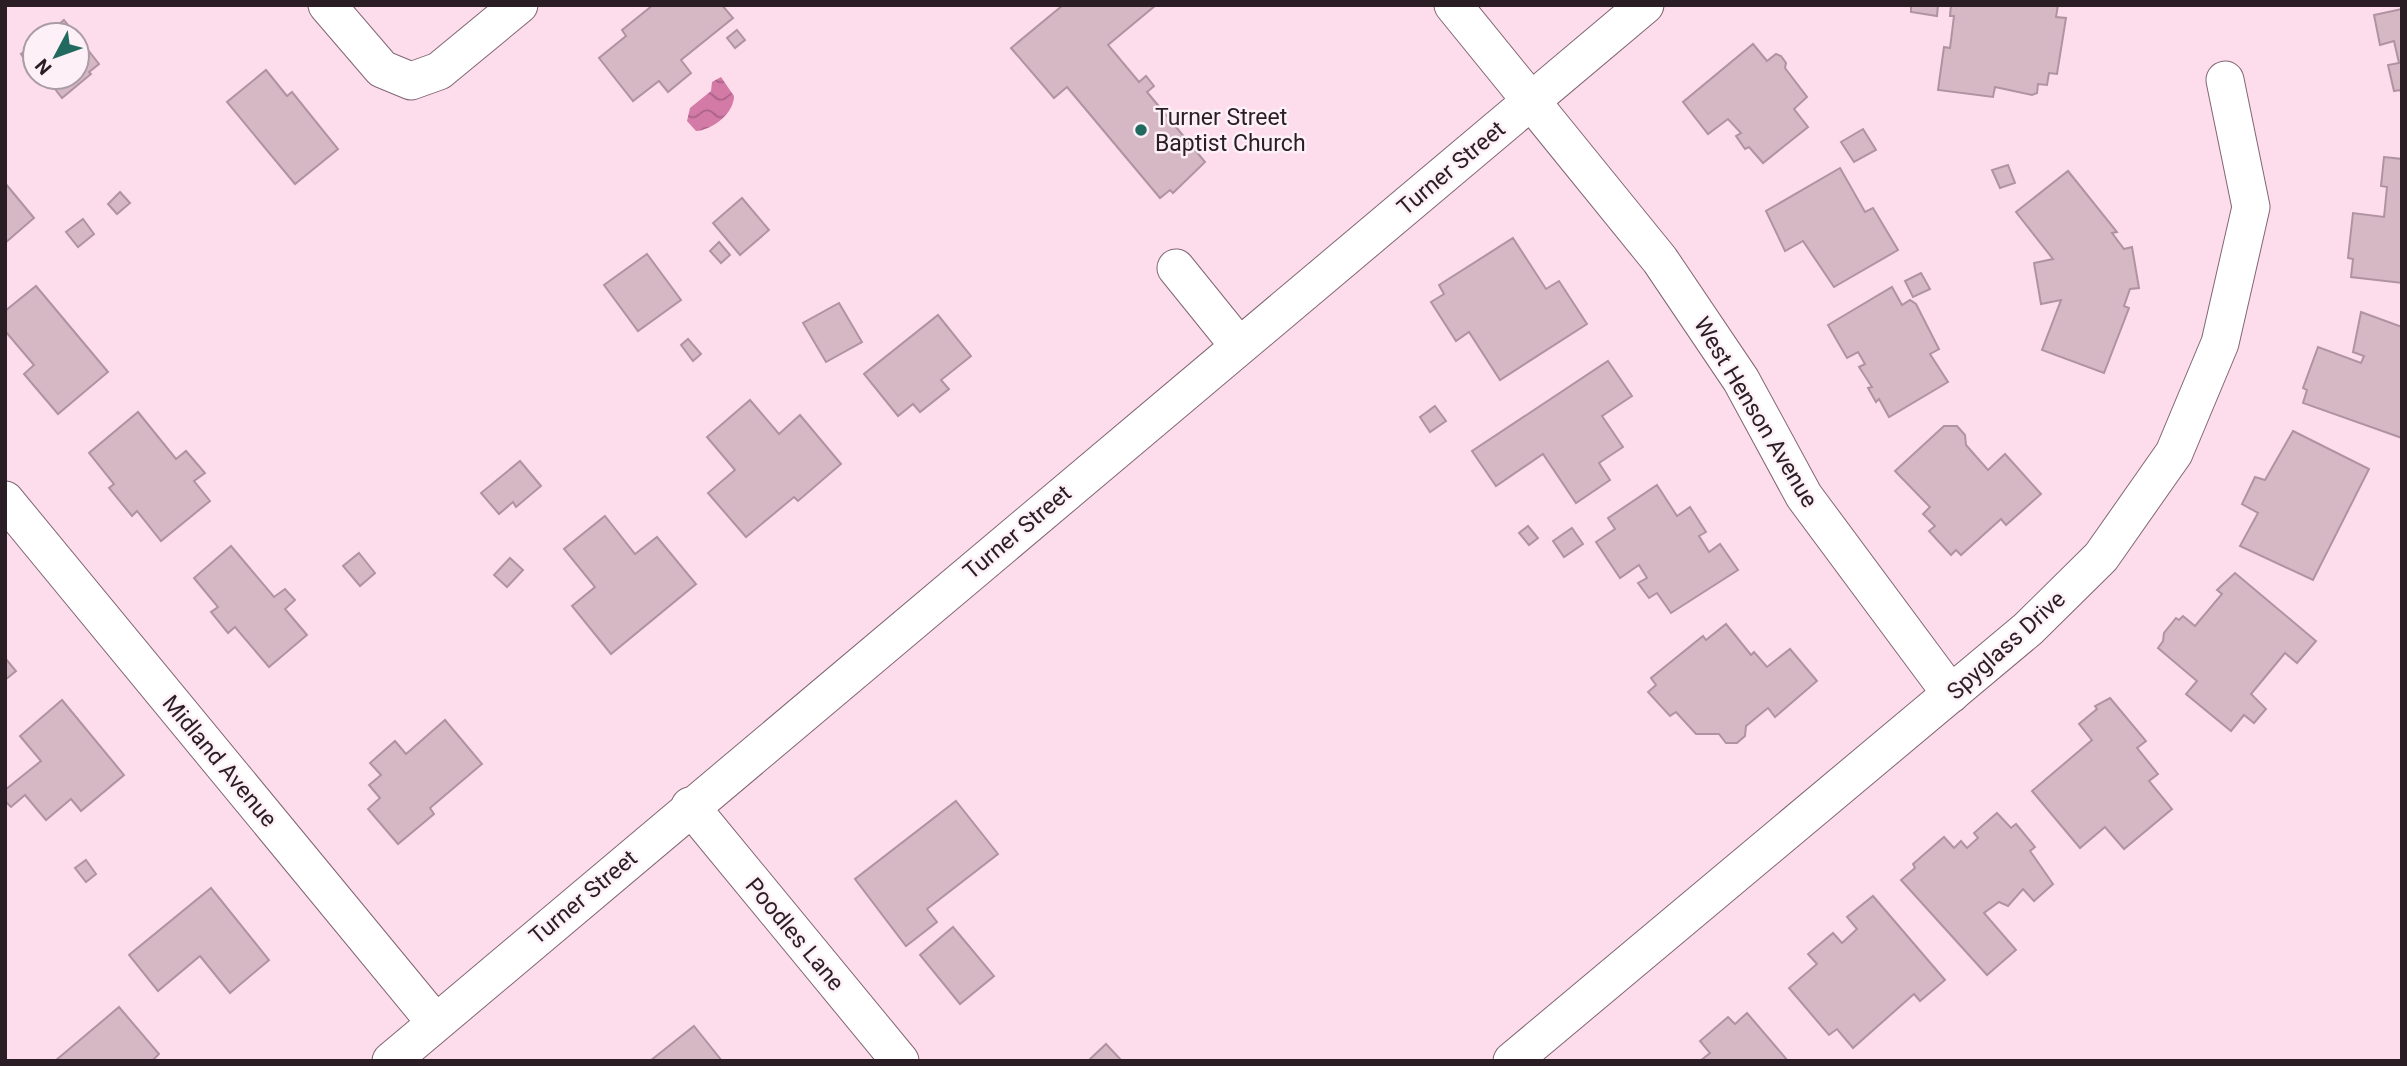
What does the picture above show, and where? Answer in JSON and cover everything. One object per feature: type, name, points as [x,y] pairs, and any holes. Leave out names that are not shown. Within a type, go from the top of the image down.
[{"type":"street","points":[[327,5],[382,69],[411,81],[439,71],[519,5]]},
{"type":"street","name":"West Henson Avenue","points":[[1453,5],[1660,260],[1741,380],[1804,496],[1951,694]]},
{"type":"street","name":"Turner Street","points":[[391,1061],[690,806],[1645,5]]},
{"type":"street","name":"Spyglass Drive","points":[[1512,1061],[2028,629],[2101,558],[2174,453],[2220,343],[2251,207],[2225,80]]},
{"type":"street","points":[[1176,268],[1239,346]]},
{"type":"street","name":"Midland Avenue","points":[[5,500],[435,1022]]},
{"type":"street","name":"Poodles Lane","points":[[690,806],[900,1061]]},
{"type":"water","points":[[721,77],[734,96],[733,102],[721,120],[709,128],[696,131],[687,121],[690,108],[711,91],[712,82]]},
{"type":"building","points":[[653,5],[722,5],[733,18],[681,60],[691,73],[668,92],[659,81],[633,101],[599,58],[626,36],[622,30]]},
{"type":"building","name":"Turner Street Baptist Church","points":[[1063,5],[1156,5],[1108,45],[1139,82],[1146,76],[1154,86],[1147,92],[1205,162],[1173,193],[1170,190],[1160,198],[1067,87],[1054,98],[1011,48]]},
{"type":"building","points":[[1911,5],[1938,5],[1937,16],[1911,12]]},
{"type":"building","points":[[1951,5],[2058,5],[2056,17],[2066,18],[2057,74],[2049,73],[2047,85],[2038,84],[2037,93],[2032,95],[1995,87],[1993,97],[1938,90],[1944,47],[1950,48],[1954,16],[1950,16]]},
{"type":"building","points":[[2402,9],[2402,95],[2400,90],[2394,91],[2388,65],[2399,63],[2394,41],[2380,45],[2374,15]]},
{"type":"building","points":[[737,30],[745,40],[735,48],[727,38]]},
{"type":"building","points":[[1753,44],[1767,61],[1776,54],[1781,56],[1786,63],[1785,68],[1807,97],[1794,109],[1808,127],[1763,163],[1749,147],[1745,149],[1736,136],[1741,133],[1728,119],[1708,134],[1683,102]]},
{"type":"building","points":[[91,54],[99,64],[91,70]]},
{"type":"building","points":[[266,70],[287,96],[292,92],[338,149],[295,184],[227,102]]},
{"type":"building","points":[[57,91],[70,91],[62,98]]},
{"type":"building","points":[[1863,129],[1876,150],[1854,162],[1841,142]]},
{"type":"building","points":[[2384,157],[2402,159],[2402,283],[2351,277],[2353,259],[2348,258],[2353,213],[2384,217],[2387,187],[2381,186]]},
{"type":"building","points":[[2008,165],[2015,183],[2000,188],[1992,170]]},
{"type":"building","points":[[1840,168],[1865,212],[1873,208],[1898,250],[1834,287],[1803,241],[1785,251],[1766,211]]},
{"type":"building","points":[[2068,171],[2117,232],[2112,233],[2124,249],[2132,247],[2139,288],[2130,289],[2124,306],[2129,308],[2104,373],[2042,350],[2061,300],[2041,304],[2034,263],[2053,259],[2016,212]]},
{"type":"building","points":[[5,183],[34,218],[5,243]]},
{"type":"building","points":[[120,192],[130,203],[117,214],[108,204]]},
{"type":"building","points":[[742,198],[769,230],[740,255],[713,223]]},
{"type":"building","points":[[83,219],[94,234],[78,247],[66,232]]},
{"type":"building","points":[[1513,238],[1546,289],[1559,281],[1587,324],[1500,380],[1469,332],[1456,341],[1431,302],[1444,294],[1439,285]]},
{"type":"building","points":[[719,242],[730,255],[721,263],[710,251]]},
{"type":"building","points":[[647,254],[681,300],[638,331],[604,285]]},
{"type":"building","points":[[1921,273],[1930,289],[1913,297],[1905,281]]},
{"type":"building","points":[[36,286],[108,372],[58,414],[24,374],[34,365],[5,331],[5,311]]},
{"type":"building","points":[[1892,287],[1902,305],[1910,300],[1916,304],[1939,349],[1930,354],[1948,382],[1889,417],[1879,399],[1876,402],[1868,388],[1872,387],[1859,367],[1865,364],[1858,352],[1847,358],[1828,325]]},
{"type":"building","points":[[839,303],[862,342],[826,362],[803,323]]},
{"type":"building","points":[[2361,312],[2402,327],[2402,438],[2303,403],[2307,390],[2303,388],[2318,347],[2361,363],[2364,356],[2353,352]]},
{"type":"building","points":[[938,315],[971,356],[941,380],[949,389],[920,412],[913,404],[898,416],[864,374]]},
{"type":"building","points":[[688,339],[701,354],[693,361],[681,345]]},
{"type":"building","points":[[1608,361],[1632,396],[1602,416],[1623,447],[1599,463],[1610,480],[1576,503],[1543,454],[1496,486],[1472,451]]},
{"type":"building","points":[[750,400],[779,434],[800,415],[841,464],[798,501],[794,497],[746,537],[708,493],[735,470],[707,437]]},
{"type":"building","points":[[1435,406],[1446,421],[1430,432],[1420,417]]},
{"type":"building","points":[[138,412],[176,459],[186,451],[205,473],[194,481],[210,501],[161,541],[137,511],[132,516],[109,488],[114,484],[89,453]]},
{"type":"building","points":[[1944,426],[1957,426],[1965,435],[1966,445],[1988,470],[2005,454],[2041,494],[2006,525],[2001,519],[1961,555],[1956,550],[1951,555],[1929,531],[1935,526],[1923,514],[1930,507],[1895,471]]},
{"type":"building","points":[[2293,431],[2369,469],[2313,580],[2240,546],[2258,513],[2242,504],[2255,477],[2265,480]]},
{"type":"building","points":[[520,461],[541,486],[516,507],[513,502],[499,514],[481,493]]},
{"type":"building","points":[[1657,485],[1677,516],[1690,507],[1706,532],[1699,536],[1709,552],[1720,544],[1738,570],[1671,613],[1657,593],[1649,598],[1638,583],[1647,578],[1639,565],[1620,578],[1596,542],[1615,529],[1608,518]]},
{"type":"building","points":[[605,516],[635,554],[657,537],[696,584],[611,654],[572,606],[595,587],[564,549]]},
{"type":"building","points":[[1528,526],[1538,538],[1529,545],[1519,533]]},
{"type":"building","points":[[1572,528],[1583,544],[1564,557],[1553,541]]},
{"type":"building","points":[[231,546],[274,597],[285,589],[295,600],[285,609],[307,635],[269,667],[235,627],[228,633],[211,612],[218,607],[194,578]]},
{"type":"building","points":[[359,553],[375,573],[360,586],[343,566]]},
{"type":"building","points":[[510,558],[523,570],[507,587],[494,575]]},
{"type":"building","points":[[2235,573],[2316,641],[2297,663],[2285,653],[2251,694],[2266,709],[2254,723],[2244,715],[2231,731],[2186,694],[2197,681],[2158,648],[2164,633],[2176,618],[2179,620],[2183,616],[2195,626],[2222,594],[2217,590]]},
{"type":"building","points":[[1726,624],[1751,655],[1754,652],[1767,667],[1790,649],[1817,681],[1775,717],[1768,708],[1746,726],[1745,736],[1737,743],[1726,743],[1719,734],[1696,734],[1676,712],[1670,716],[1648,692],[1656,685],[1651,678],[1703,636],[1706,640]]},
{"type":"building","points":[[5,658],[16,671],[5,680]]},
{"type":"building","points":[[2110,698],[2146,741],[2137,748],[2158,774],[2149,781],[2172,809],[2124,849],[2105,827],[2080,848],[2032,791],[2092,740],[2079,724],[2097,709],[2095,706]]},
{"type":"building","points":[[62,700],[124,775],[81,811],[71,799],[46,820],[25,795],[11,807],[5,801],[5,790],[41,761],[20,736]]},
{"type":"building","points":[[445,720],[482,764],[430,808],[434,814],[398,844],[368,809],[380,798],[369,785],[381,775],[370,763],[395,741],[406,754]]},
{"type":"building","points":[[956,801],[998,854],[927,909],[937,922],[906,946],[855,879]]},
{"type":"building","points":[[1997,813],[2011,828],[2016,824],[2035,847],[2030,851],[2053,884],[2034,901],[2023,889],[2008,906],[1999,902],[1984,913],[2016,950],[1987,975],[1901,880],[1915,868],[1913,864],[1944,837],[1954,848],[1961,841],[1967,848],[1978,838],[1974,833]]},
{"type":"building","points":[[86,860],[96,874],[86,882],[75,868]]},
{"type":"building","points":[[211,888],[269,960],[230,993],[200,956],[158,991],[129,955]]},
{"type":"building","points":[[1873,896],[1945,980],[1920,1001],[1914,994],[1853,1048],[1837,1029],[1829,1035],[1789,988],[1817,964],[1808,954],[1833,933],[1842,943],[1857,929],[1847,917]]},
{"type":"building","points":[[953,927],[994,976],[960,1004],[920,955]]},
{"type":"building","points":[[119,1007],[159,1054],[152,1061],[55,1061]]},
{"type":"building","points":[[1747,1013],[1788,1061],[1700,1061],[1710,1053],[1700,1041],[1728,1017],[1735,1024]]},
{"type":"building","points":[[694,1026],[722,1061],[650,1061]]},
{"type":"building","points":[[1106,1044],[1122,1061],[1088,1061]]},
{"type":"place","name":"Turner Street Baptist Church","points":[[1141,130]]}]
